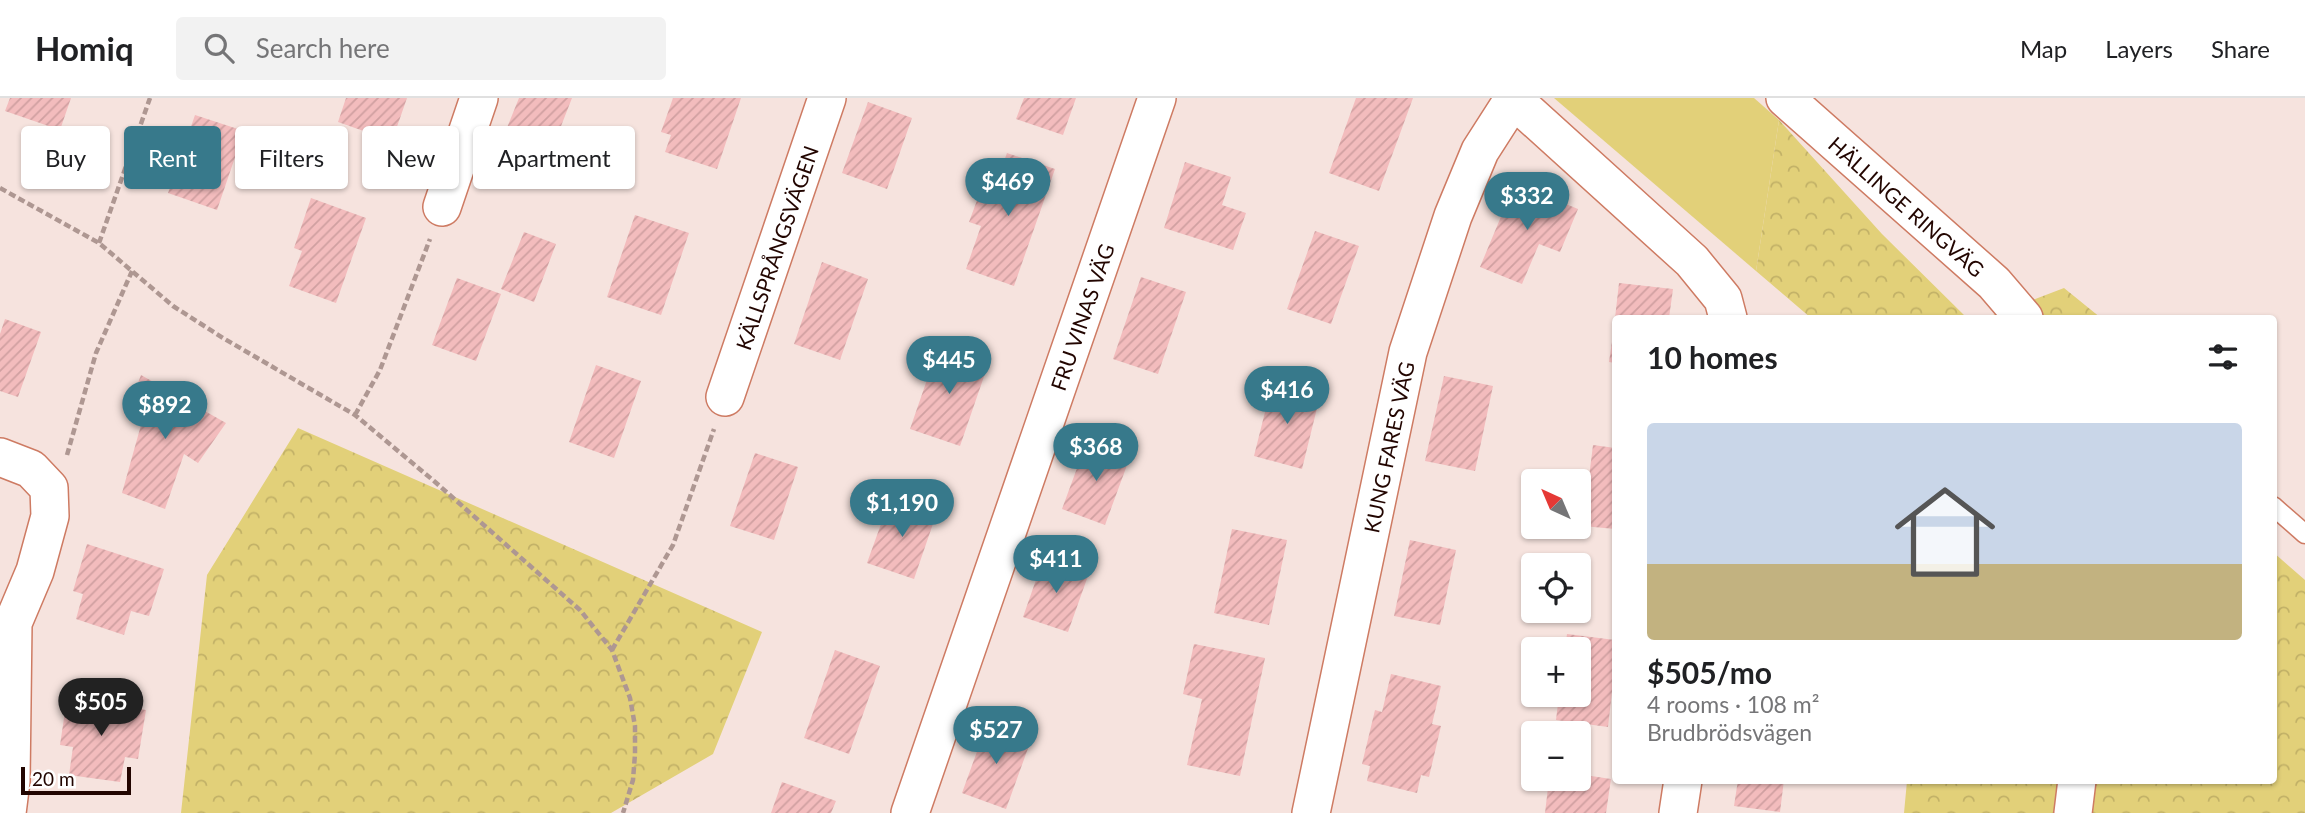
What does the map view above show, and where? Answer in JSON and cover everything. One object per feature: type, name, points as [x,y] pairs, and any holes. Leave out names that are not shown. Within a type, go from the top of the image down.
[{"type":"street","points":[[442,207],[479,98]]},
{"type":"street","name":"KÄLLSPRÅNGSVÄGEN","points":[[725,397],[827,98]]},
{"type":"street","name":"FRU VINAS VÄG","points":[[911,813],[1157,98]]},
{"type":"street","points":[[1513,98],[1692,261],[1723,299],[1727,315]]},
{"type":"street","name":"KUNG FARES VÄG","points":[[1311,813],[1408,352],[1459,203],[1480,152],[1513,98]]},
{"type":"street","name":"HÄLLINGE RINGVÄG","points":[[1785,98],[1994,283],[2021,315]]},
{"type":"street","points":[[0,457],[31,469],[49,488],[50,516],[35,571],[7,620],[11,781],[7,813]]},
{"type":"street","points":[[1678,813],[1682,784]]},
{"type":"street","points":[[2073,813],[2077,784]]},
{"type":"lane","points":[[2277,510],[2305,534]]},
{"type":"path","points":[[99,243],[150,98]]},
{"type":"path","points":[[0,188],[99,243],[183,313],[355,415],[580,611],[612,650],[630,698],[635,726],[635,754],[633,780],[623,813]]},
{"type":"path","points":[[355,415],[380,370],[442,207]]},
{"type":"path","points":[[50,516],[96,353],[132,271]]},
{"type":"path","points":[[612,650],[673,545],[725,397]]},
{"type":"green space","points":[[1554,98],[1754,98],[1779,120],[1756,271]]},
{"type":"green space","points":[[1779,120],[1882,234],[1964,315],[1807,315],[1756,271]]},
{"type":"green space","points":[[2064,288],[2097,315],[1993,315]]},
{"type":"green space","points":[[298,428],[762,632],[713,754],[611,813],[181,813],[207,575]]},
{"type":"green space","points":[[2277,556],[2305,580],[2305,813],[1904,813],[1907,784],[2277,784]]},
{"type":"building","points":[[10,98],[71,98],[61,126],[48,126],[5,111]]},
{"type":"building","points":[[346,98],[407,98],[397,126],[362,126],[362,130],[338,122]]},
{"type":"building","points":[[519,98],[572,98],[561,126],[508,126]]},
{"type":"building","points":[[673,98],[741,98],[717,169],[665,152],[671,135],[661,132]]},
{"type":"building","points":[[1024,98],[1076,98],[1063,135],[1016,119]]},
{"type":"building","points":[[1356,98],[1413,98],[1379,191],[1329,173]]},
{"type":"building","points":[[868,102],[912,118],[887,189],[842,173]]},
{"type":"building","points":[[195,115],[235,128],[235,157],[217,210],[168,193],[169,189],[221,189],[221,126],[191,126]]},
{"type":"building","points":[[1007,153],[1055,169],[1014,286],[966,269],[981,226],[969,222],[986,176],[997,180]]},
{"type":"building","points":[[1185,162],[1231,177],[1222,205],[1246,213],[1233,250],[1164,228]]},
{"type":"building","points":[[1515,183],[1578,209],[1560,252],[1539,244],[1522,284],[1480,267]]},
{"type":"building","points":[[311,198],[366,218],[336,303],[289,286],[302,251],[294,248]]},
{"type":"building","points":[[635,215],[689,233],[661,315],[607,297]]},
{"type":"building","points":[[1315,231],[1359,246],[1331,324],[1287,309]]},
{"type":"building","points":[[524,232],[556,244],[534,302],[501,289]]},
{"type":"building","points":[[822,262],[868,279],[840,360],[794,344]]},
{"type":"building","points":[[1141,277],[1186,292],[1158,374],[1113,359]]},
{"type":"building","points":[[457,278],[501,294],[476,361],[432,345]]},
{"type":"building","points":[[1619,283],[1673,289],[1669,315],[1615,315]]},
{"type":"building","points":[[5,319],[41,332],[18,397],[0,391],[0,334]]},
{"type":"building","points":[[1612,342],[1612,362],[1609,362]]},
{"type":"building","points":[[939,345],[989,362],[960,446],[910,429]]},
{"type":"building","points":[[596,365],[641,381],[614,458],[569,442]]},
{"type":"building","points":[[141,375],[226,423],[198,463],[184,454],[165,509],[122,493],[141,425],[126,415]]},
{"type":"building","points":[[1444,376],[1493,386],[1475,471],[1425,461]]},
{"type":"building","points":[[1272,384],[1320,396],[1302,469],[1254,456]]},
{"type":"building","points":[[1087,441],[1130,457],[1105,525],[1062,509]]},
{"type":"building","points":[[1593,445],[1612,448],[1612,529],[1591,527],[1590,469]]},
{"type":"building","points":[[755,453],[798,467],[774,540],[730,526]]},
{"type":"building","points":[[890,499],[936,515],[914,579],[867,563]]},
{"type":"building","points":[[1232,529],[1287,540],[1269,625],[1214,613]]},
{"type":"building","points":[[1410,540],[1456,550],[1440,625],[1394,616]]},
{"type":"building","points":[[87,544],[164,569],[149,616],[131,611],[124,635],[76,619],[83,594],[73,591]]},
{"type":"building","points":[[1044,557],[1089,573],[1068,632],[1023,617]]},
{"type":"building","points":[[1567,634],[1591,637],[1567,637]]},
{"type":"building","points":[[1591,637],[1612,640],[1612,692],[1608,727],[1591,725],[1591,721],[1556,720],[1558,707],[1591,707]]},
{"type":"building","points":[[1194,644],[1265,658],[1240,776],[1187,765],[1202,699],[1183,694]]},
{"type":"building","points":[[835,650],[880,666],[849,754],[804,738]]},
{"type":"building","points":[[1391,674],[1441,686],[1432,724],[1441,726],[1429,777],[1421,775],[1417,793],[1367,781],[1370,766],[1362,764],[1375,710],[1382,712]]},
{"type":"building","points":[[67,698],[146,710],[138,759],[125,757],[120,782],[69,775],[73,747],[60,745]]},
{"type":"building","points":[[987,724],[1031,740],[1006,809],[962,793]]},
{"type":"building","points":[[1591,776],[1611,779],[1606,813],[1545,813],[1548,791],[1591,791]]},
{"type":"building","points":[[782,782],[836,801],[831,813],[771,813]]},
{"type":"building","points":[[1737,784],[1784,784],[1780,812],[1734,806]]}]
